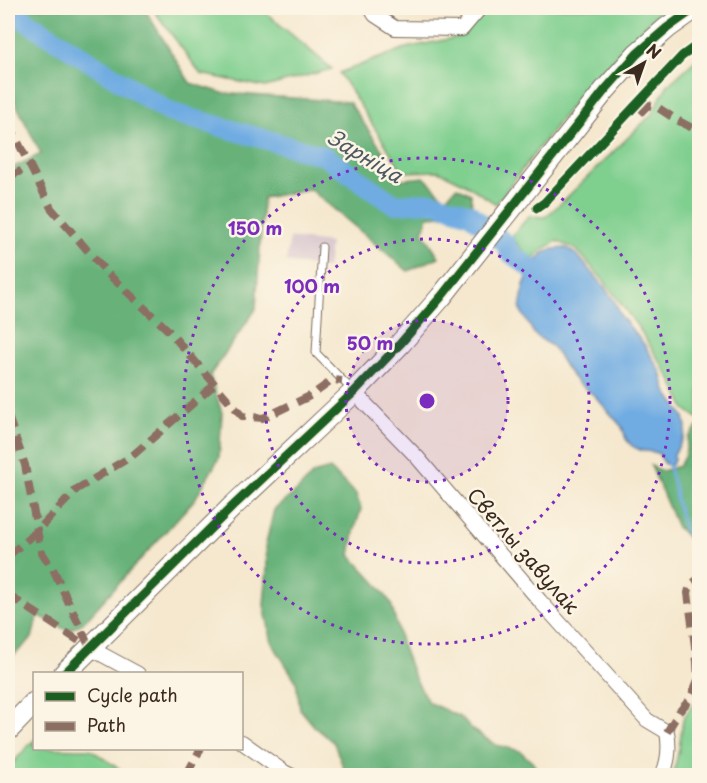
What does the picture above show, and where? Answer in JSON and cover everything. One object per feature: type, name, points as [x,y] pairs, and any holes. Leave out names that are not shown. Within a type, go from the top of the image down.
[{"type":"main road","points":[[66,672],[232,507],[363,401],[400,344],[441,297],[597,99],[637,54],[695,8]]},
{"type":"main road","points":[[8,730],[33,704]]},
{"type":"street","points":[[371,8],[375,15],[395,28],[462,28],[480,8]]},
{"type":"street","name":"Светлы завулак","points":[[363,401],[417,457],[540,601],[647,720],[667,732],[668,764],[662,776]]},
{"type":"street","points":[[90,648],[134,672]]},
{"type":"street","points":[[243,743],[292,776]]},
{"type":"lane","points":[[322,247],[316,353],[363,401]]},
{"type":"shaded area","points":[[290,238],[330,243],[327,268],[286,262]]},
{"type":"green space","points":[[29,8],[144,8],[190,83],[223,93],[349,102],[382,150],[397,180],[424,177],[445,198],[457,187],[471,194],[472,207],[459,214],[428,216],[423,232],[439,257],[408,271],[310,189],[263,198],[256,309],[210,375],[222,413],[219,458],[195,499],[83,623],[68,631],[38,615],[32,638],[14,655],[8,651],[8,170],[41,154],[8,88],[8,42]]},
{"type":"green space","points":[[152,8],[261,8],[332,69],[265,87],[201,74]]},
{"type":"green space","points":[[488,8],[665,8],[577,98],[496,204],[464,183],[439,171],[403,172],[339,73],[406,48],[463,36]]},
{"type":"green space","points":[[699,57],[699,419],[685,409],[671,379],[640,330],[605,282],[577,250],[557,241],[542,250],[532,260],[511,237],[529,216],[545,217],[559,205],[651,115],[667,86]]},
{"type":"green space","points":[[697,427],[700,428],[699,548],[677,527],[651,466],[662,471],[679,466],[685,455],[688,438]]},
{"type":"green space","points":[[330,469],[356,494],[361,509],[350,555],[391,603],[401,642],[413,674],[428,702],[460,717],[474,731],[496,745],[520,751],[535,765],[537,775],[343,775],[345,772],[334,743],[314,726],[300,709],[296,681],[272,643],[264,605],[267,568],[266,543],[274,510],[313,474]]},
{"type":"green space","points":[[699,695],[699,775],[673,775],[683,719]]},
{"type":"green space","points":[[33,741],[33,750],[91,750],[128,775],[8,775],[8,768]]},
{"type":"water","points":[[567,248],[578,256],[615,302],[621,316],[644,344],[661,372],[666,391],[684,417],[686,427],[684,437],[674,454],[672,465],[665,464],[658,453],[632,446],[626,439],[622,427],[595,396],[578,383],[553,347],[535,335],[520,309],[524,285],[531,268],[543,253]]},
{"type":"waterway","name":"Зарніца","points":[[15,8],[23,19],[169,112],[324,156],[394,204],[433,202],[470,214],[506,244],[509,252],[531,268],[548,288]]},
{"type":"waterway","name":"Зарніца","points":[[668,464],[683,528],[693,542],[693,558],[697,573]]},
{"type":"marked path","points":[[640,113],[648,105],[657,107],[700,132]]},
{"type":"marked path","points":[[8,122],[51,208],[108,274],[168,330],[242,416],[263,418],[312,395],[333,380],[342,381]]},
{"type":"marked path","points":[[8,177],[31,166]]},
{"type":"marked path","points":[[8,556],[36,532],[77,489],[132,456],[214,385]]},
{"type":"marked path","points":[[8,416],[25,465],[41,551],[54,571],[90,648]]},
{"type":"marked path","points":[[667,732],[690,699],[698,680],[688,593],[690,585],[700,578]]},
{"type":"marked path","points":[[8,595],[90,648]]},
{"type":"marked path","points":[[189,776],[188,772],[200,750]]},
{"type":"cycle path","points":[[66,672],[232,507],[354,392],[400,344],[441,297],[605,90],[637,54],[695,8]]},
{"type":"cycle path","points":[[537,208],[682,56],[700,43]]}]
